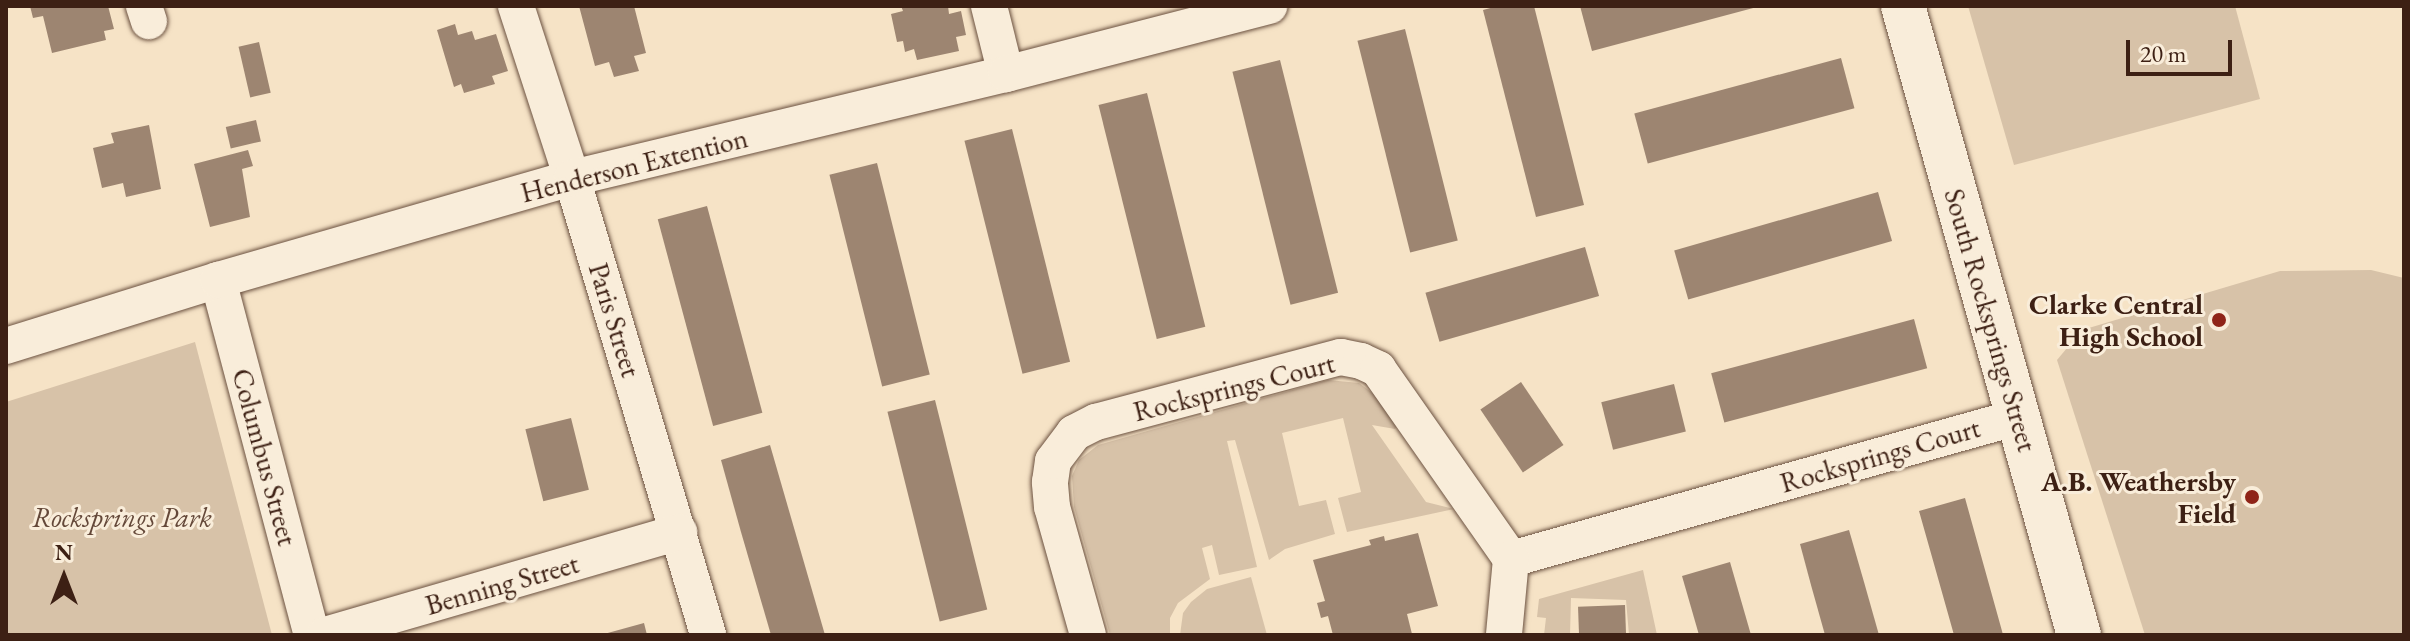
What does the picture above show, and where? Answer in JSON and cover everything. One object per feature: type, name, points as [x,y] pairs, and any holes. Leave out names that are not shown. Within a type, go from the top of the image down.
[{"type":"street","name":"Paris Street","points":[[516,6],[572,178],[708,635]]},
{"type":"street","points":[[989,6],[1006,74]]},
{"type":"street","name":"Henderson Extention","points":[[6,346],[218,280],[572,178],[1006,74],[1269,6]]},
{"type":"street","name":"South Rocksprings Street","points":[[1903,6],[2079,635]]},
{"type":"street","name":"Columbus Street","points":[[218,280],[312,635]]},
{"type":"street","name":"Rocksprings Court","points":[[1088,635],[1052,507],[1053,461],[1074,433],[1096,422],[1319,360],[1341,357],[1378,369],[1511,559],[2018,417]]},
{"type":"street","name":"Benning Street","points":[[325,635],[679,532]]},
{"type":"street","points":[[1504,635],[1511,559]]},
{"type":"green space","points":[[1968,6],[2235,6],[2260,99],[2014,165]]},
{"type":"green space","name":"A.B. Weathersby Field","points":[[2371,270],[2404,278],[2404,635],[2145,635],[2057,360],[2082,330],[2280,271]]},
{"type":"green space","name":"Rocksprings Park","points":[[195,342],[272,635],[6,635],[6,402]]},
{"type":"green space","points":[[1328,380],[1359,383],[1391,407],[1400,421],[1395,429],[1372,425],[1426,502],[1454,509],[1347,532],[1338,498],[1361,492],[1343,418],[1282,433],[1299,506],[1326,500],[1335,534],[1285,549],[1269,560],[1235,440],[1227,441],[1257,567],[1219,575],[1212,545],[1202,548],[1210,579],[1178,603],[1170,618],[1170,635],[1110,635],[1074,507],[1072,476],[1079,460],[1098,445]]},
{"type":"green space","points":[[1643,570],[1657,635],[1629,635],[1626,600],[1571,598],[1570,635],[1544,635],[1546,618],[1537,617],[1539,599]]},
{"type":"green space","points":[[1251,577],[1267,635],[1180,635],[1183,613],[1191,602],[1207,589]]},
{"type":"building","points":[[30,6],[108,6],[114,29],[104,31],[106,40],[52,53],[43,16],[33,18]]},
{"type":"building","points":[[579,6],[634,6],[646,53],[634,56],[639,71],[614,77],[609,62],[595,66]]},
{"type":"building","points":[[901,6],[948,6],[949,14],[961,11],[966,35],[956,37],[959,51],[917,60],[914,49],[905,52],[903,41],[897,42],[891,14],[903,11]]},
{"type":"building","points":[[1498,6],[1534,6],[1584,205],[1536,217],[1483,10]]},
{"type":"building","points":[[1580,6],[1757,6],[1757,7],[1592,51]]},
{"type":"building","points":[[455,24],[458,35],[472,31],[475,40],[496,34],[508,71],[492,76],[495,84],[464,93],[461,84],[454,87],[437,30]]},
{"type":"building","points":[[1405,29],[1458,241],[1410,252],[1357,41]]},
{"type":"building","points":[[259,42],[271,93],[250,97],[239,47]]},
{"type":"building","points":[[1841,58],[1854,108],[1648,164],[1634,113]]},
{"type":"building","points":[[1280,60],[1338,293],[1291,305],[1232,72]]},
{"type":"building","points":[[1147,93],[1205,327],[1157,339],[1098,105]]},
{"type":"building","points":[[256,120],[261,141],[231,148],[226,127]]},
{"type":"building","points":[[149,125],[161,189],[126,197],[123,183],[102,188],[93,148],[114,143],[111,133]]},
{"type":"building","points":[[1012,129],[1070,362],[1023,374],[964,141]]},
{"type":"building","points":[[248,150],[253,166],[242,169],[250,217],[210,227],[194,164]]},
{"type":"building","points":[[877,163],[930,375],[882,386],[829,175]]},
{"type":"building","points":[[1878,192],[1892,241],[1688,299],[1674,250]]},
{"type":"building","points":[[707,206],[762,413],[713,426],[658,219]]},
{"type":"building","points":[[1585,247],[1599,296],[1439,342],[1425,293]]},
{"type":"building","points":[[1914,319],[1927,368],[1724,423],[1711,373]]},
{"type":"building","points":[[1521,382],[1563,445],[1523,472],[1480,409]]},
{"type":"building","points":[[1674,384],[1686,432],[1613,450],[1601,402]]},
{"type":"building","points":[[935,400],[987,610],[940,621],[887,412]]},
{"type":"building","points":[[571,418],[589,490],[543,501],[525,429]]},
{"type":"building","points":[[770,445],[825,635],[771,635],[741,532],[721,460]]},
{"type":"building","points":[[1965,498],[2003,635],[1954,635],[1919,511]]},
{"type":"building","points":[[1849,530],[1879,635],[1825,635],[1800,544]]},
{"type":"building","points":[[1418,533],[1438,606],[1407,614],[1412,634],[1333,635],[1328,616],[1321,618],[1317,603],[1325,601],[1313,560],[1371,545],[1369,540],[1384,536],[1385,541]]},
{"type":"building","points":[[1730,562],[1751,635],[1699,635],[1682,576]]},
{"type":"building","points":[[1625,605],[1626,635],[1579,635],[1578,607]]},
{"type":"building","points":[[644,623],[647,635],[604,635],[604,634]]},
{"type":"place","name":"Clarke Central High School","points":[[2219,320]]},
{"type":"place","name":"A.B. Weathersby Field","points":[[2252,497]]}]
